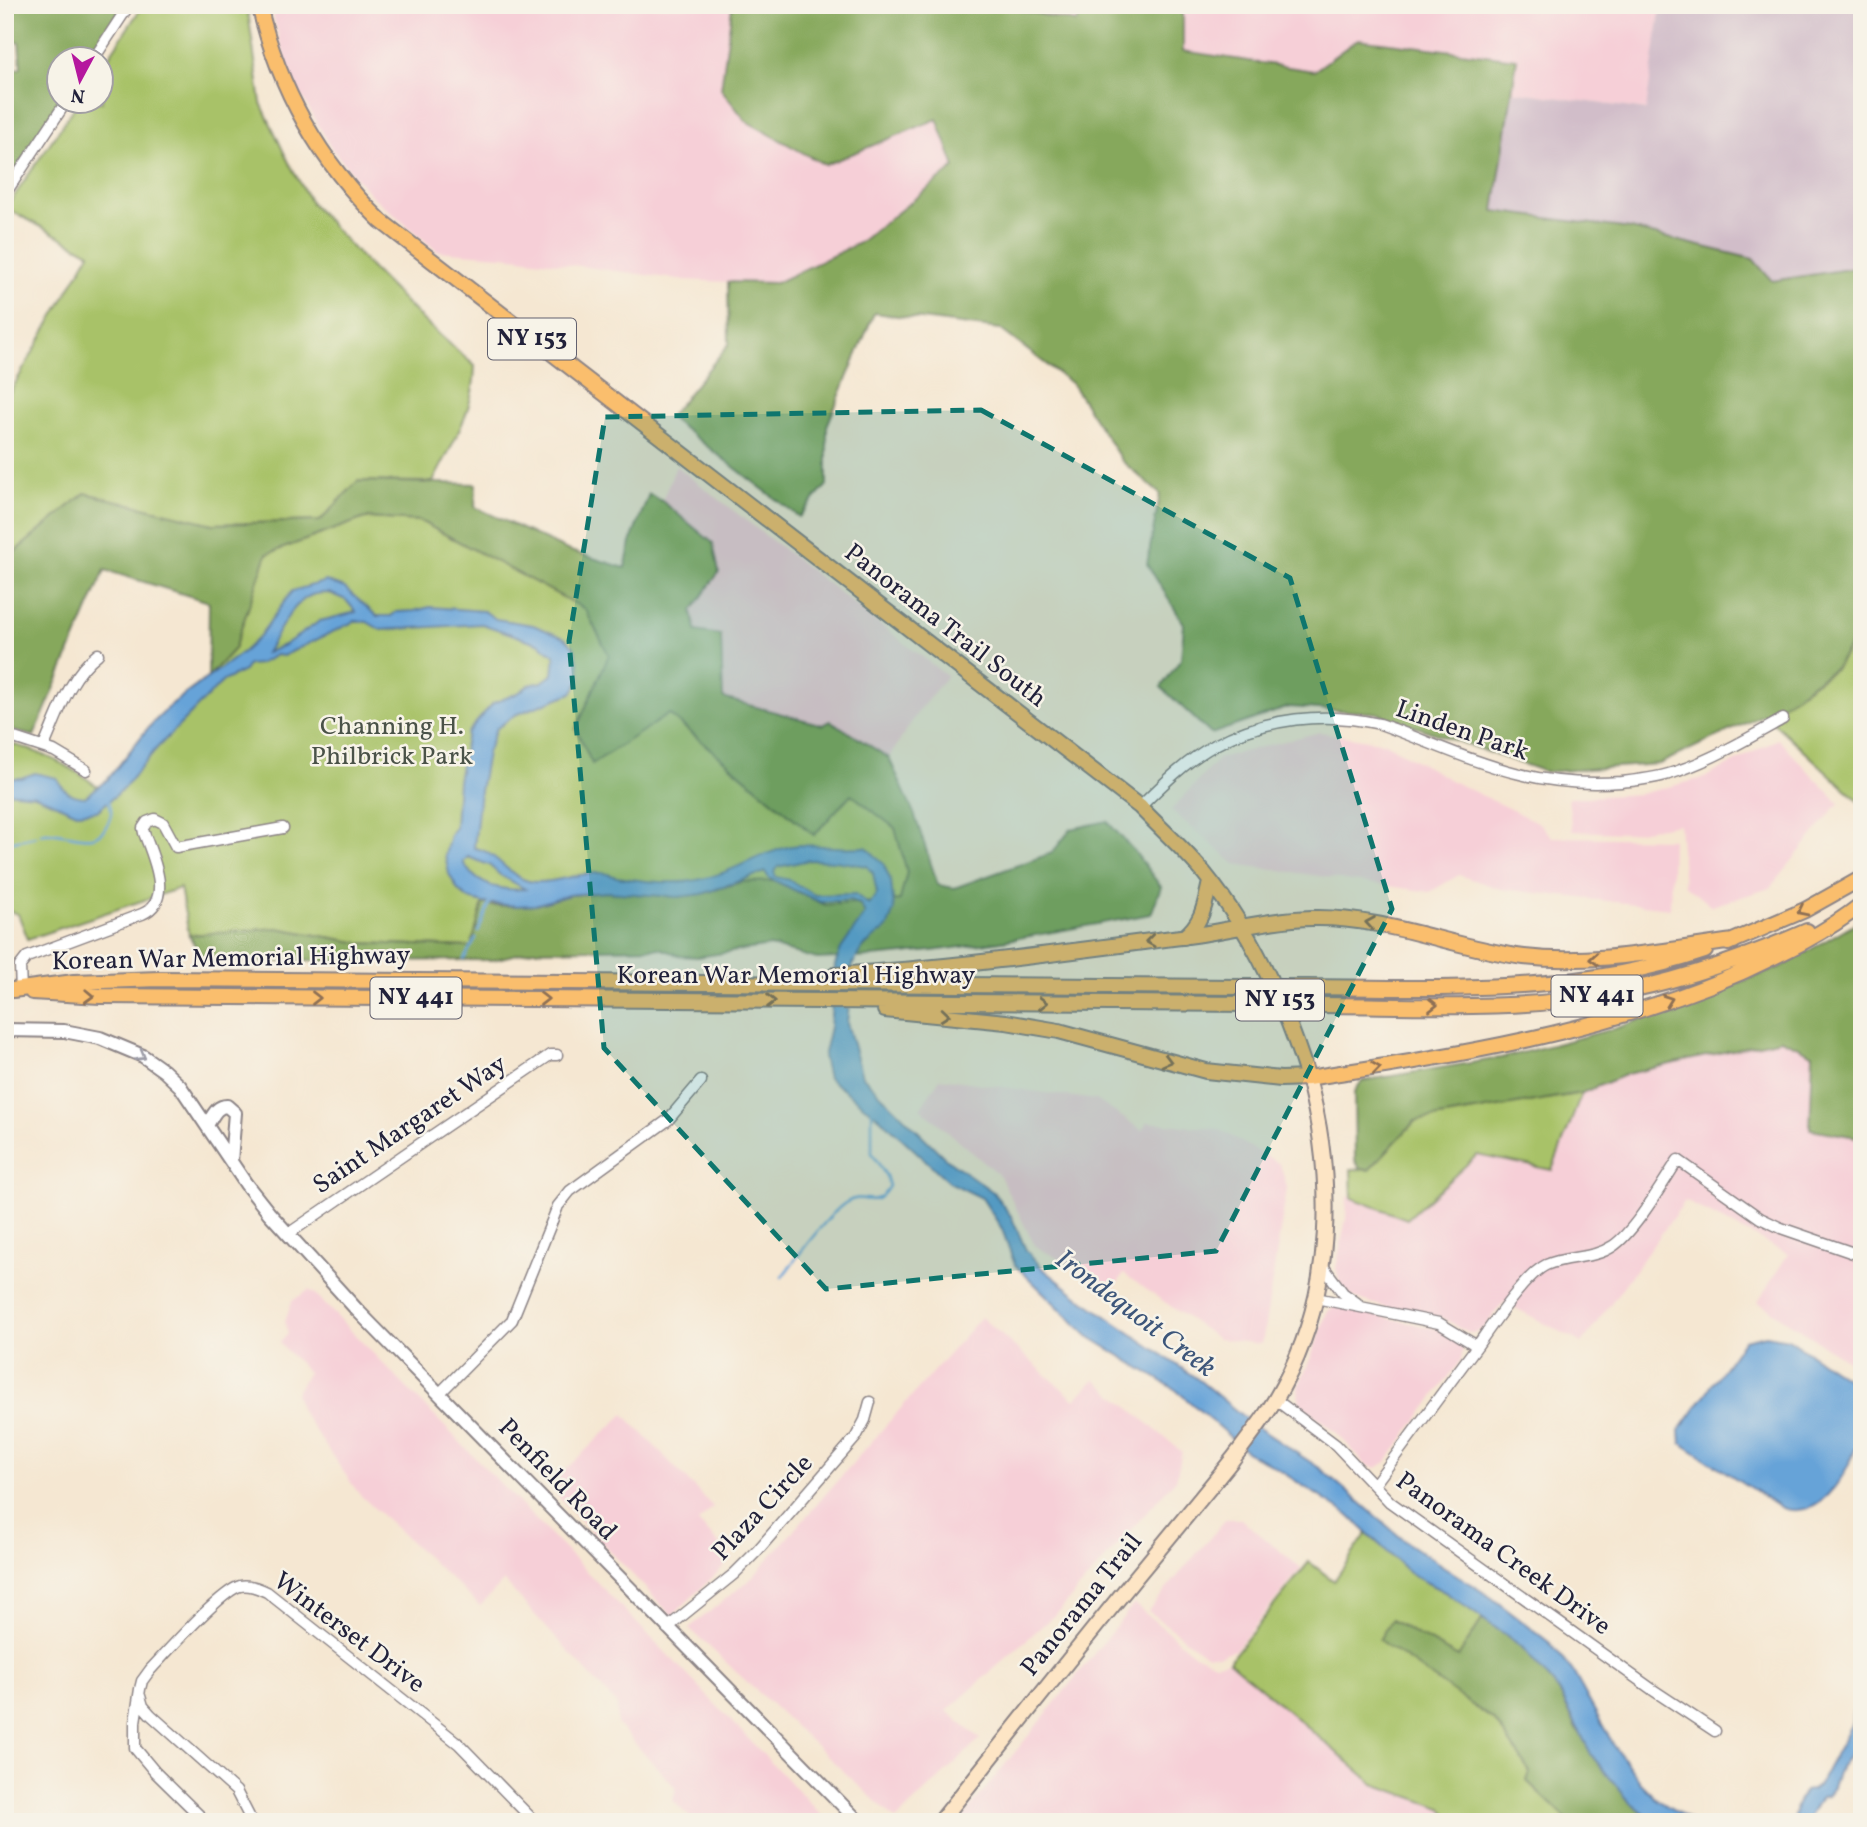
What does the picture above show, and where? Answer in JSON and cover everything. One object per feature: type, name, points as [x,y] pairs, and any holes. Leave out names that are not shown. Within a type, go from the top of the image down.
[{"type":"main road","name":"Panorama Trail South","points":[[260,5],[274,61],[303,122],[341,178],[381,221],[1140,807],[1210,882],[1241,927],[1277,991],[1308,1078],[1320,1131],[1326,1191],[1322,1265],[1316,1298],[1301,1346],[1276,1400],[1262,1420]]},
{"type":"main road","name":"Korean War Memorial Highway","points":[[21,990],[74,982],[159,979],[720,982],[877,978],[1461,988],[1543,984],[1638,970],[1690,956],[1805,910],[1862,878]]},
{"type":"main road","points":[[1184,937],[1196,928],[1202,916],[1210,882]]},
{"type":"main road","points":[[877,1005],[1059,1031],[1206,1071],[1242,1076],[1308,1078],[1489,1049],[1574,1030],[1643,1009],[1717,982],[1787,951],[1834,926],[1862,903]]},
{"type":"main road","name":"Korean War Memorial Highway","points":[[21,990],[100,996],[812,1001],[877,1005],[1505,1004],[1606,995],[1701,973],[1810,930],[1862,903]]},
{"type":"main road","points":[[877,978],[1311,918],[1341,919],[1393,927],[1523,957],[1573,960],[1624,957],[1734,940]]},
{"type":"main road","name":"NY 441","points":[[5,991],[21,990]]},
{"type":"main road","name":"Panorama Trail","points":[[940,1822],[1262,1420]]},
{"type":"street","points":[[102,46],[129,5]]},
{"type":"street","points":[[5,194],[57,116]]},
{"type":"street","points":[[44,747],[75,679],[98,654]]},
{"type":"street","name":"Linden Park","points":[[1140,807],[1175,773],[1215,745],[1254,729],[1288,720],[1328,717],[1363,720],[1510,773],[1567,782],[1599,783],[1632,781],[1676,772],[1714,756],[1783,719]]},
{"type":"street","points":[[5,735],[44,747],[86,769]]},
{"type":"street","points":[[21,990],[20,966],[27,957],[142,915],[155,907],[160,888],[143,828],[147,822],[155,819],[163,822],[176,847],[282,828]]},
{"type":"street","name":"Penfield Road","points":[[5,1030],[78,1033],[100,1038],[143,1056],[180,1086],[246,1184],[357,1310],[859,1822]]},
{"type":"street","name":"Saint Margaret Way","points":[[288,1234],[550,1055],[557,1055]]},
{"type":"street","points":[[439,1394],[512,1320],[558,1206],[570,1191],[667,1120],[701,1081]]},
{"type":"street","points":[[207,1125],[222,1106],[227,1106],[235,1113],[231,1161]]},
{"type":"street","points":[[1374,1485],[1531,1275],[1545,1265],[1597,1254],[1614,1245],[1626,1234],[1678,1160],[1760,1218],[1862,1256]]},
{"type":"street","points":[[1322,1265],[1343,1293],[1364,1307]]},
{"type":"street","points":[[1316,1298],[1439,1323],[1477,1346]]},
{"type":"street","name":"Panorama Creek Drive","points":[[1276,1400],[1336,1445],[1390,1502],[1715,1731]]},
{"type":"street","name":"Plaza Circle","points":[[667,1628],[734,1574],[758,1550],[856,1437],[870,1402]]},
{"type":"street","name":"Winterset Drive","points":[[140,1689],[150,1670],[230,1591],[239,1586],[257,1587],[267,1591],[459,1744],[535,1822]]},
{"type":"street","points":[[140,1689],[135,1722],[135,1748],[155,1772],[206,1822]]},
{"type":"street","points":[[140,1689],[143,1706],[150,1715],[236,1791],[252,1822]]},
{"type":"street","points":[[1858,1822],[1862,1804]]},
{"type":"highlighted area","points":[[981,410],[1290,578],[1392,909],[1216,1251],[826,1289],[604,1048],[569,641],[605,417]]},
{"type":"shaded area","points":[[270,5],[732,7],[721,89],[825,165],[937,118],[955,167],[859,243],[776,284],[683,280],[513,257],[437,251],[371,195],[332,149],[296,86]]},
{"type":"shaded area","points":[[996,5],[1085,5],[1077,22]]},
{"type":"shaded area","points":[[1183,5],[1661,5],[1647,110],[1512,91],[1516,59],[1358,39],[1314,71],[1183,51]]},
{"type":"shaded area","points":[[1661,5],[1862,5],[1862,267],[1772,281],[1630,229],[1494,211],[1512,91],[1646,110]]},
{"type":"shaded area","points":[[676,466],[947,676],[918,712],[889,758],[832,722],[823,725],[723,698],[721,636],[696,631],[692,611],[719,572],[713,543],[662,501]]},
{"type":"shaded area","points":[[1320,732],[1385,743],[1452,781],[1539,823],[1552,837],[1672,839],[1670,908],[1501,889],[1459,875],[1430,892],[1235,864],[1171,810],[1219,758]]},
{"type":"shaded area","points":[[1778,739],[1839,803],[1770,888],[1712,906],[1684,885],[1679,824],[1626,833],[1572,831],[1568,798],[1640,794],[1704,778]]},
{"type":"shaded area","points":[[1781,1039],[1813,1054],[1810,1129],[1862,1138],[1862,1370],[1758,1302],[1788,1254],[1685,1201],[1582,1343],[1504,1302],[1484,1328],[1470,1333],[1442,1318],[1390,1309],[1353,1297],[1340,1285],[1336,1268],[1346,1219],[1347,1196],[1407,1219],[1477,1155],[1552,1170],[1582,1093],[1627,1074]]},
{"type":"shaded area","points":[[940,1078],[1096,1100],[1142,1130],[1147,1122],[1219,1129],[1280,1164],[1287,1188],[1262,1344],[1218,1339],[1124,1274],[1113,1289],[1035,1246],[1000,1176],[920,1108]]},
{"type":"shaded area","points":[[309,1290],[674,1661],[828,1822],[695,1822],[673,1801],[676,1788],[617,1724],[617,1705],[504,1581],[480,1606],[359,1494],[301,1411],[295,1394],[308,1372],[279,1343],[288,1334],[285,1322],[292,1301]]},
{"type":"shaded area","points":[[1335,1306],[1441,1330],[1459,1341],[1463,1347],[1461,1360],[1386,1462],[1376,1468],[1366,1465],[1337,1433],[1299,1403],[1298,1387],[1327,1312]]},
{"type":"shaded area","points":[[981,1317],[1075,1400],[1095,1379],[1182,1452],[1176,1479],[1061,1609],[947,1711],[980,1739],[896,1820],[689,1628],[752,1578]]},
{"type":"shaded area","points":[[624,1414],[713,1507],[698,1522],[733,1558],[672,1616],[548,1486]]},
{"type":"shaded area","points":[[1226,1519],[1241,1519],[1301,1568],[1235,1650],[1219,1655],[1206,1655],[1148,1611]]},
{"type":"shaded area","points":[[1134,1604],[1195,1654],[1215,1663],[1229,1661],[1374,1784],[1442,1809],[1449,1819],[1458,1822],[959,1822]]},
{"type":"green space","points":[[5,5],[124,5],[97,46],[46,46],[46,116],[52,116],[5,186],[5,98],[11,97],[11,70],[21,68],[19,42],[5,43]]},
{"type":"green space","points":[[143,5],[247,5],[261,103],[311,203],[425,322],[475,366],[467,412],[433,482],[358,481],[320,521],[213,524],[85,493],[5,560],[5,401],[90,253],[6,208],[68,116],[116,116],[116,46]]},
{"type":"green space","points":[[720,5],[996,5],[1077,22],[1085,5],[1183,5],[1183,51],[1314,71],[1358,39],[1517,59],[1494,211],[1631,229],[1753,259],[1772,281],[1862,267],[1862,627],[1836,667],[1776,709],[1659,764],[1546,772],[1376,713],[1289,707],[1211,734],[1161,687],[1181,659],[1184,624],[1147,564],[1160,494],[1122,461],[1072,384],[1000,329],[874,313],[827,426],[827,485],[799,517],[669,417],[729,344],[728,282],[776,283],[859,243],[955,167],[937,119],[825,165],[746,121],[721,89],[732,7]]},
{"type":"green space","points":[[358,481],[476,484],[475,507],[567,550],[625,568],[632,538],[649,494],[662,501],[713,543],[719,572],[692,611],[696,631],[721,635],[723,698],[823,725],[831,721],[889,758],[914,813],[938,885],[954,888],[1052,853],[1071,829],[1107,821],[1161,887],[1151,914],[967,946],[856,958],[886,926],[893,911],[893,901],[900,900],[907,872],[895,828],[851,794],[814,835],[669,714],[592,764],[576,729],[609,655],[585,609],[420,521],[365,518],[267,554],[234,649],[208,677],[209,602],[105,570],[34,736],[5,729],[5,560],[85,493],[213,524],[320,521]]},
{"type":"green space","name":"Channing H. Philbrick Park","points":[[365,518],[420,521],[585,608],[609,655],[576,729],[668,714],[814,835],[851,794],[895,828],[907,872],[900,900],[825,905],[791,881],[491,906],[483,903],[472,947],[361,943],[277,928],[189,935],[180,888],[28,939],[18,914],[5,910],[5,742],[54,760],[98,787],[108,779],[149,727],[172,704],[208,677],[234,649],[267,554]]},
{"type":"green space","points":[[1862,627],[1862,804],[1764,714],[1776,709],[1836,668]]},
{"type":"green space","points":[[775,881],[825,905],[856,903],[864,909],[865,914],[841,949],[838,958],[817,959],[770,946],[697,957],[680,956],[660,948],[533,950],[493,960],[204,962],[189,935],[277,928],[361,943],[471,947],[483,903],[492,906],[535,905],[569,895],[606,892],[678,897],[702,894],[741,882]]},
{"type":"green space","points":[[1862,919],[1862,1138],[1810,1129],[1813,1054],[1781,1039],[1627,1074],[1582,1093],[1415,1121],[1369,1170],[1360,1169],[1355,1160],[1354,1092],[1362,1081],[1506,1057],[1620,1027],[1781,967]]},
{"type":"green space","points":[[1582,1093],[1552,1170],[1477,1155],[1407,1219],[1352,1198],[1351,1169],[1369,1170],[1415,1121]]},
{"type":"green space","points":[[1367,1533],[1412,1575],[1445,1592],[1483,1618],[1458,1658],[1391,1620],[1380,1640],[1495,1721],[1531,1772],[1527,1781],[1570,1822],[1458,1822],[1449,1819],[1442,1808],[1374,1784],[1229,1661],[1309,1562],[1334,1581]]},
{"type":"green space","points":[[1483,1618],[1534,1659],[1559,1691],[1577,1729],[1629,1801],[1656,1822],[1570,1822],[1527,1781],[1530,1772],[1495,1721],[1379,1640],[1391,1620],[1458,1657]]},
{"type":"water","points":[[326,581],[345,588],[377,616],[391,616],[396,612],[430,607],[484,611],[496,619],[533,625],[565,638],[574,647],[580,680],[572,693],[515,715],[496,729],[487,753],[474,848],[491,855],[520,878],[546,882],[605,873],[647,881],[688,881],[721,873],[792,846],[866,847],[883,863],[891,881],[894,910],[887,928],[862,948],[853,964],[847,1023],[862,1076],[944,1157],[993,1192],[1011,1216],[1026,1250],[1042,1268],[1084,1301],[1199,1380],[1251,1423],[1321,1469],[1406,1542],[1492,1598],[1550,1643],[1572,1670],[1613,1744],[1641,1783],[1658,1800],[1693,1822],[1656,1822],[1629,1801],[1592,1756],[1559,1691],[1521,1646],[1445,1592],[1412,1575],[1348,1515],[1265,1461],[1251,1455],[1176,1390],[1088,1336],[1015,1265],[1002,1229],[982,1198],[949,1182],[880,1118],[828,1078],[823,1057],[830,1027],[835,965],[841,949],[865,914],[860,904],[851,900],[820,902],[769,878],[765,872],[702,894],[678,897],[606,892],[569,895],[535,905],[517,906],[483,903],[469,899],[458,890],[449,874],[445,855],[455,827],[458,781],[467,733],[493,703],[518,693],[529,685],[542,682],[553,674],[555,656],[540,644],[482,624],[381,630],[367,622],[355,621],[283,656],[276,655],[259,664],[248,665],[244,671],[223,681],[157,748],[123,789],[97,811],[77,813],[35,795],[5,792],[5,778],[21,778],[35,773],[57,778],[68,792],[85,797],[108,779],[149,727],[172,704],[258,638],[292,591]],"holes":[[[329,593],[346,600],[356,612],[320,621],[284,645],[266,653],[298,604],[312,595]],[[468,857],[489,865],[500,875],[525,889],[498,888],[482,882],[463,862]],[[809,860],[867,866],[873,873],[877,893],[869,905],[855,894],[815,895],[789,880],[776,877],[774,872],[778,867]]]},
{"type":"water","points":[[1766,1335],[1788,1339],[1862,1389],[1863,1428],[1860,1441],[1835,1487],[1817,1504],[1806,1509],[1782,1508],[1681,1443],[1680,1430],[1744,1340]]},
{"type":"water","points":[[1862,1697],[1862,1735],[1840,1767],[1832,1790],[1827,1796],[1821,1797],[1807,1822],[1793,1822],[1796,1806],[1804,1791],[1819,1785],[1852,1723],[1853,1710]]},
{"type":"waterway","points":[[41,834],[58,833],[86,837],[102,833],[110,818],[111,809],[107,799]]},
{"type":"waterway","points":[[5,843],[36,836]]},
{"type":"waterway","points":[[478,932],[490,902]]},
{"type":"waterway","points":[[464,959],[476,938]]},
{"type":"waterway","points":[[782,1277],[840,1207],[854,1199],[879,1198],[889,1186],[872,1153],[872,1109]]},
{"type":"water label","name":"Irondequoit Creek","points":[[1135,1314]]}]
